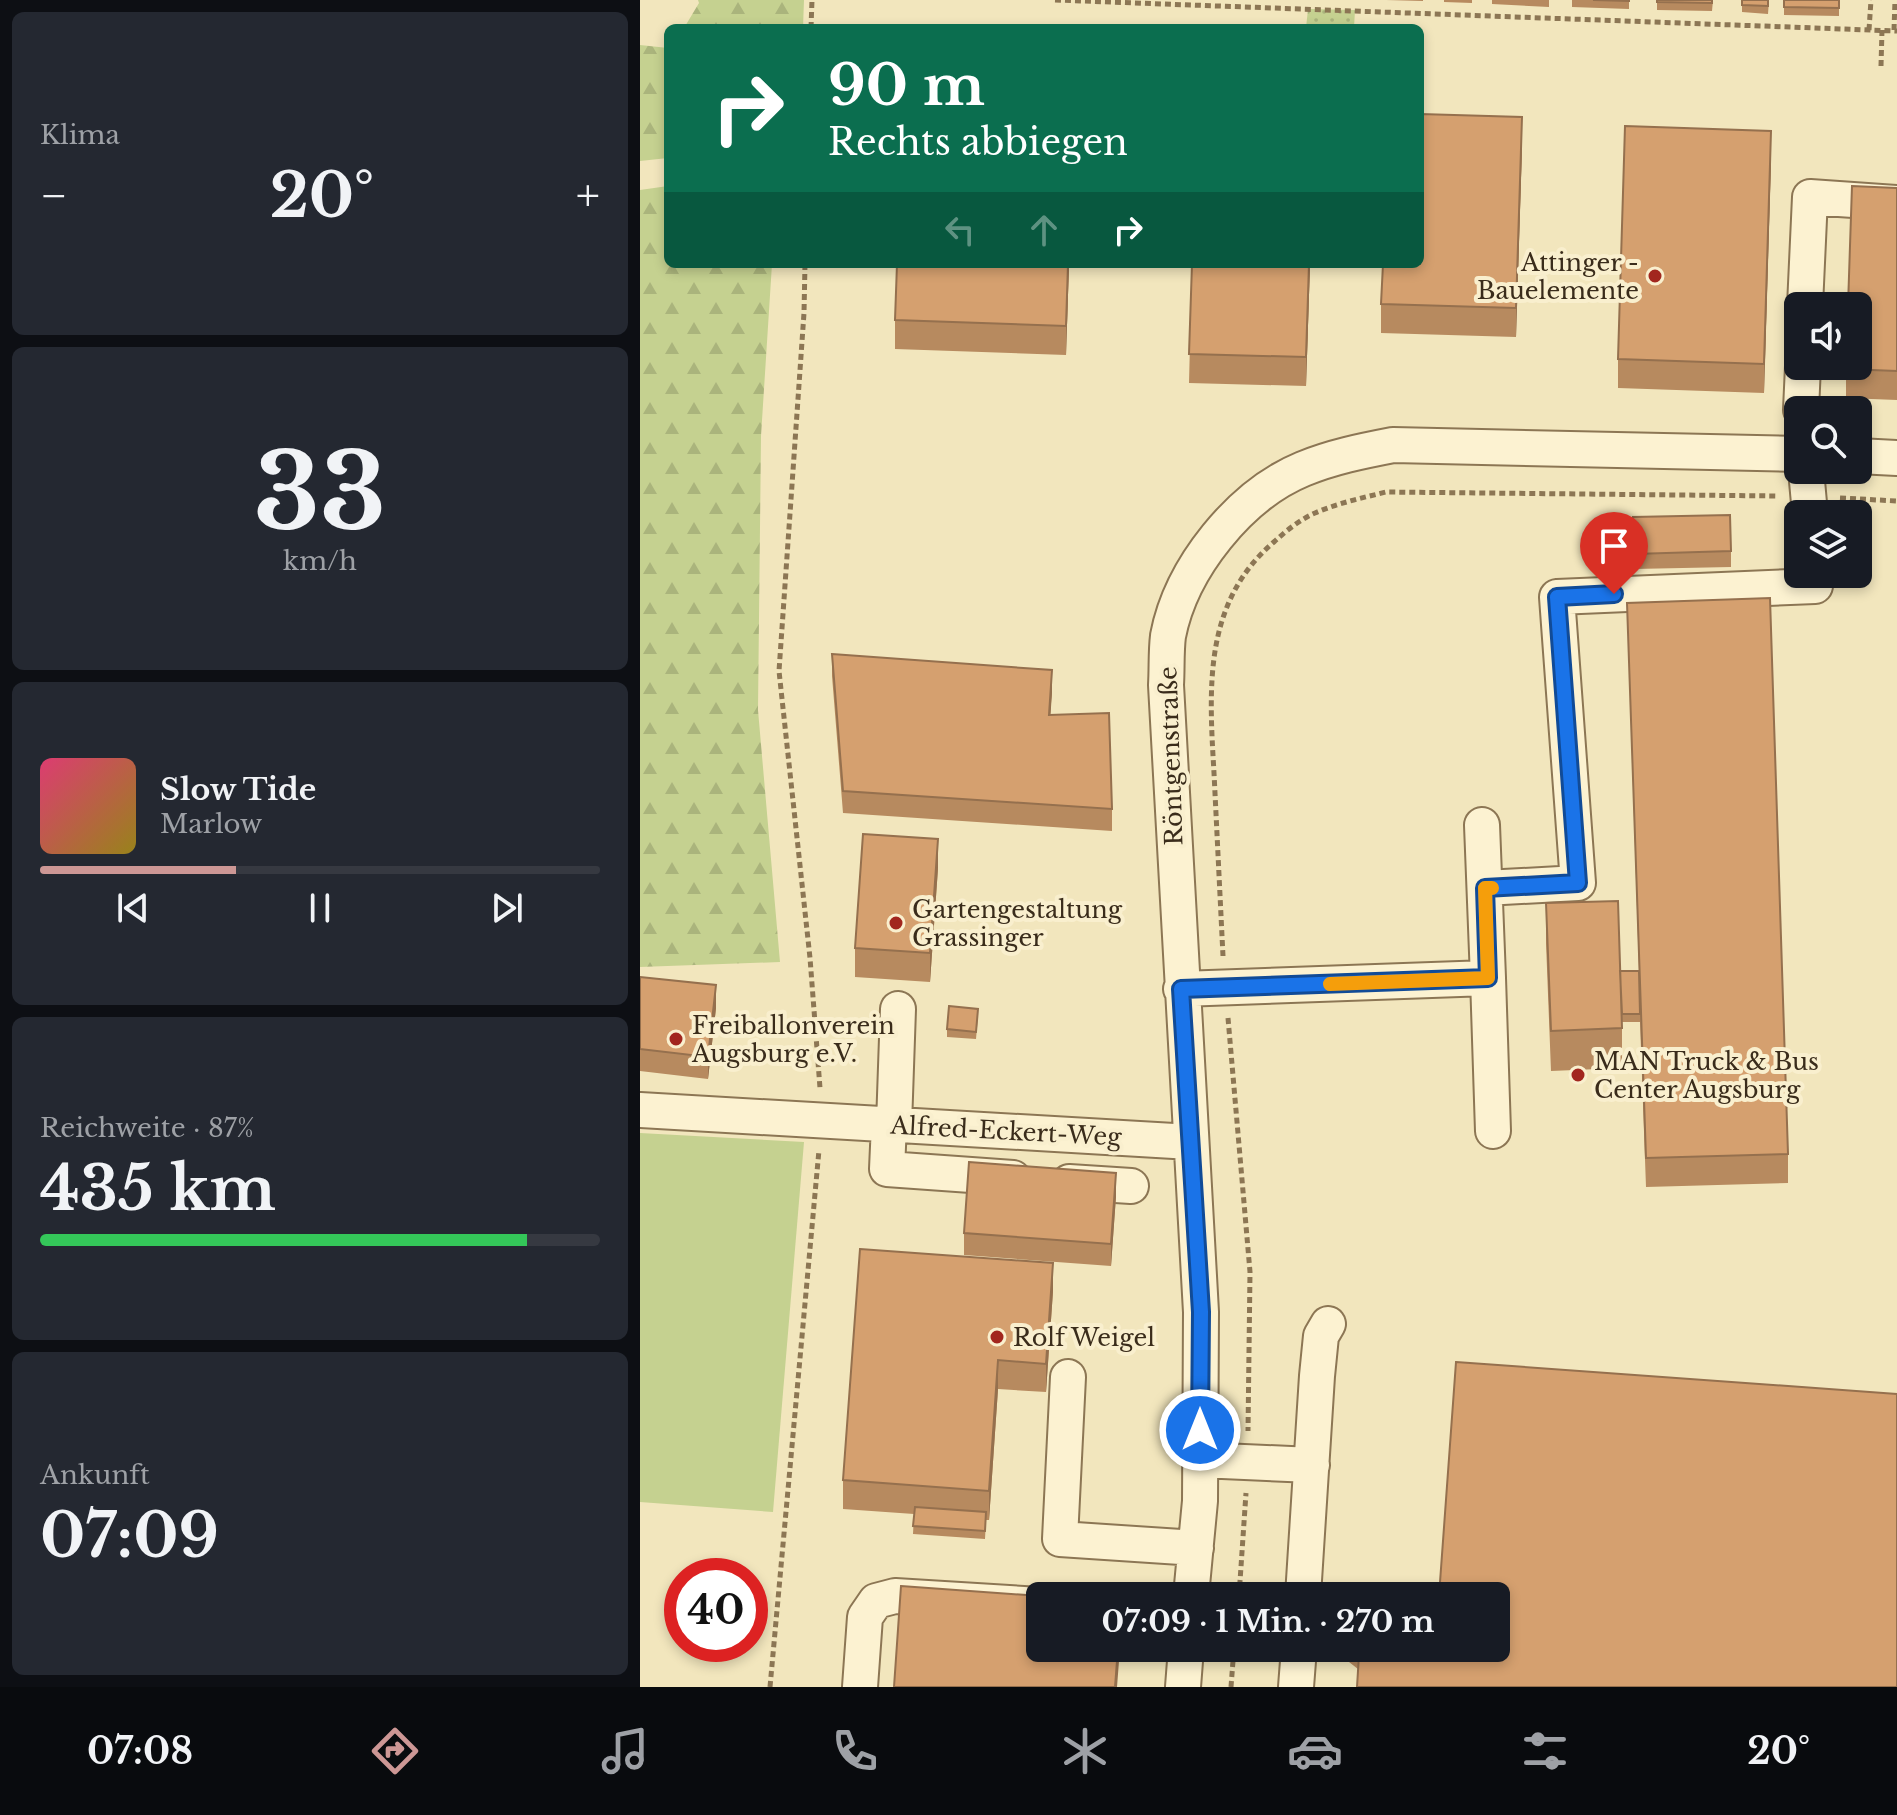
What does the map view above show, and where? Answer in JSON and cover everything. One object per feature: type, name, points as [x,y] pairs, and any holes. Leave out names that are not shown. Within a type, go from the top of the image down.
[{"type":"street","points":[[1806,292],[1810,197],[1897,203]]},
{"type":"street","name":"Röntgenstraße","points":[[1192,1582],[1200,1460],[1201,1312],[1166,685],[1169,635],[1185,591],[1206,550],[1263,491],[1313,465],[1347,453],[1393,445],[1784,454]]},
{"type":"street","points":[[1872,457],[1897,458]]},
{"type":"street","points":[[1485,888],[1578,883],[1557,597],[1784,587]]},
{"type":"street","points":[[1482,825],[1493,1131]]},
{"type":"street","points":[[1181,989],[1488,978]]},
{"type":"street","points":[[898,1009],[887,1169],[1131,1186]]},
{"type":"street","name":"Alfred-Eckert-Weg","points":[[640,1110],[1191,1142]]},
{"type":"street","points":[[1025,1179],[1028,1133]]},
{"type":"street","points":[[1304,1582],[1312,1465],[1330,1377],[1321,1336],[1328,1324]]},
{"type":"street","points":[[1068,1377],[1060,1539],[1196,1548]]},
{"type":"street","points":[[1200,1460],[1312,1465]]},
{"type":"street","points":[[860,1687],[865,1617],[876,1601],[895,1596],[1026,1604]]},
{"type":"street","points":[[1183,1687],[1185,1662]]},
{"type":"street","points":[[1296,1687],[1298,1662]]},
{"type":"path","points":[[811,24],[812,0]]},
{"type":"path","points":[[1055,0],[1869,30],[1895,30],[1895,0]]},
{"type":"path","points":[[1869,30],[1871,0]]},
{"type":"path","points":[[1881,66],[1882,30]]},
{"type":"path","points":[[770,1687],[822,1120],[810,958],[779,671],[805,268]]},
{"type":"path","points":[[1240,1582],[1248,1461],[1250,1272],[1225,988],[1210,705],[1215,645],[1233,593],[1248,568],[1289,529],[1313,514],[1386,492],[1808,493],[1897,501]]},
{"type":"path","points":[[1231,1687],[1233,1662]]},
{"type":"green space","points":[[698,0],[804,0],[803,24],[686,24]]},
{"type":"green space","points":[[1308,9],[1355,10],[1354,24],[1306,24]]},
{"type":"green space","points":[[640,45],[664,48],[664,158],[640,161]]},
{"type":"green space","points":[[664,187],[664,268],[772,268],[761,436],[758,710],[780,962],[640,967],[640,190]]},
{"type":"green space","points":[[640,1133],[804,1142],[773,1512],[640,1502]]},
{"type":"building","points":[[1712,0],[1712,3],[1657,2]]},
{"type":"building","points":[[1742,0],[1768,0],[1768,6],[1742,5]]},
{"type":"building","points":[[1784,0],[1839,0],[1839,8],[1784,7]]},
{"type":"building","points":[[1424,114],[1522,117],[1516,308],[1381,304],[1383,268],[1424,268]]},
{"type":"building","points":[[1625,126],[1771,131],[1764,364],[1618,359]]},
{"type":"building","points":[[1852,186],[1897,188],[1897,371],[1872,370],[1872,292],[1848,292]]},
{"type":"building","points":[[897,268],[1068,268],[1066,326],[895,320]]},
{"type":"building","points":[[1192,268],[1309,268],[1306,357],[1189,354]]},
{"type":"building","points":[[1730,515],[1731,551],[1634,554],[1633,517]]},
{"type":"building","points":[[1770,598],[1788,1154],[1646,1158],[1627,603]]},
{"type":"building","points":[[832,654],[1052,670],[1049,715],[1109,713],[1112,809],[843,791]]},
{"type":"building","name":"Gartengestaltung Grassinger","points":[[863,834],[938,839],[930,953],[855,948]]},
{"type":"building","points":[[1618,901],[1622,1028],[1551,1031],[1546,903]]},
{"type":"building","points":[[1620,971],[1639,971],[1640,1014],[1622,1014]]},
{"type":"building","name":"Freiballonverein Augsburg e.V.","points":[[640,977],[716,985],[708,1057],[640,1049]]},
{"type":"building","points":[[949,1006],[978,1009],[976,1032],[947,1029]]},
{"type":"building","points":[[969,1162],[1116,1173],[1111,1244],[964,1233]]},
{"type":"building","points":[[860,1249],[1053,1263],[1046,1364],[998,1360],[989,1491],[843,1480]]},
{"type":"building","points":[[1456,1362],[1897,1394],[1897,1687],[1357,1687],[1359,1662],[1510,1662],[1510,1582],[1440,1582]]},
{"type":"building","points":[[915,1507],[986,1512],[985,1531],[913,1526]]},
{"type":"building","points":[[901,1586],[1026,1595],[1026,1662],[1117,1662],[1115,1687],[894,1687]]},
{"type":"slow traffic","points":[[1330,984],[1488,978],[1485,888],[1492,888]]},
{"type":"place","name":"Attinger - Bauelemente","points":[[1655,276]]},
{"type":"place","name":"Gartengestaltung Grassinger","points":[[896,923]]},
{"type":"place","name":"Freiballonverein Augsburg e.V.","points":[[676,1039]]},
{"type":"place","name":"MAN Truck & Bus Center Augsburg","points":[[1578,1075]]},
{"type":"place","name":"Rolf Weigel","points":[[997,1337]]},
{"type":"route","points":[[1200,1430],[1201,1312],[1181,989],[1488,978],[1485,888],[1578,883],[1557,597],[1614,594]]}]
